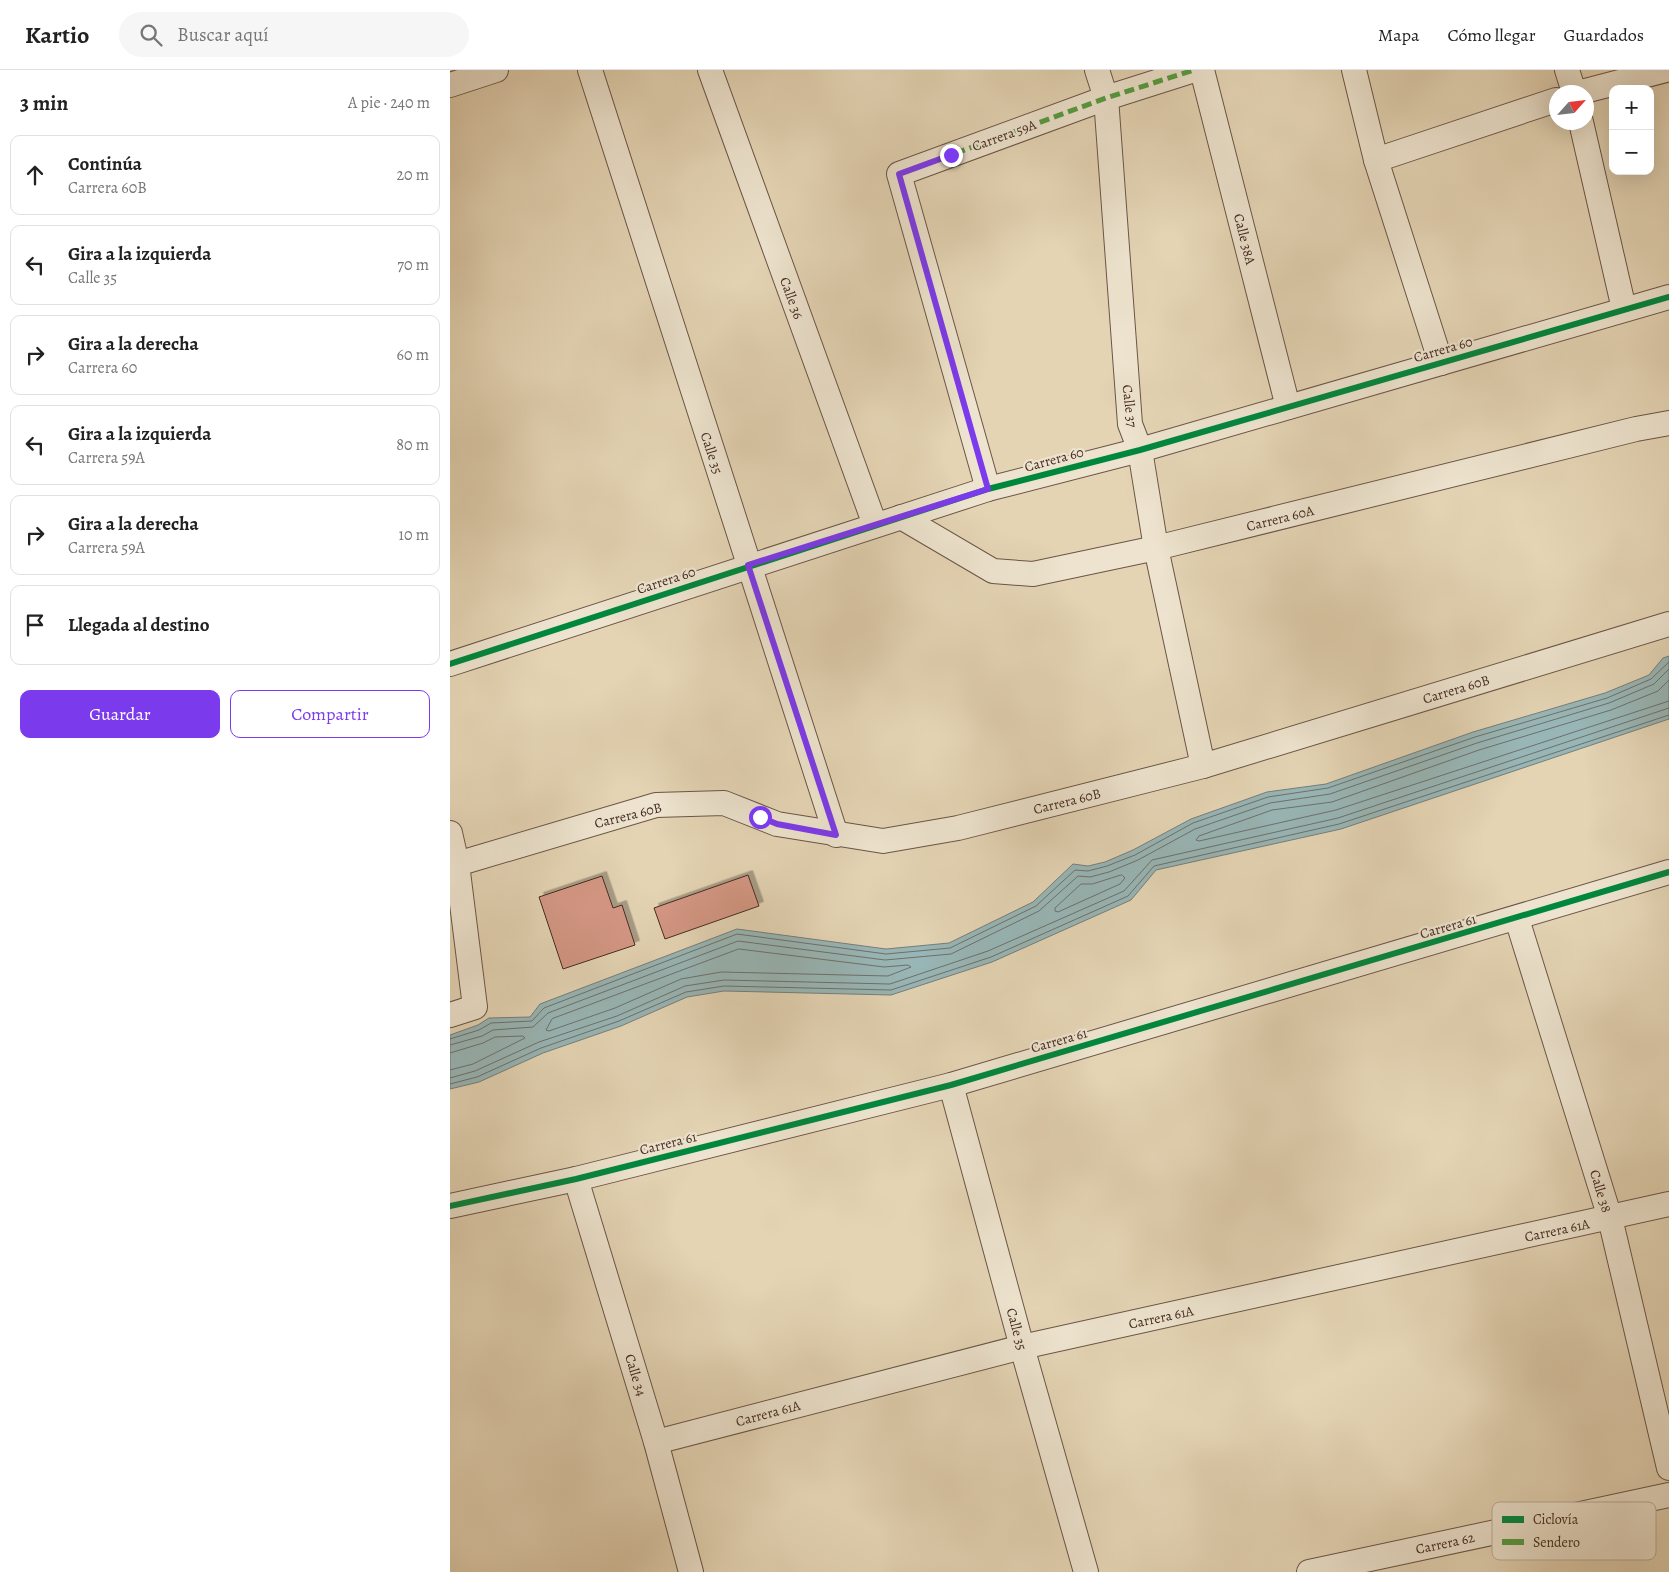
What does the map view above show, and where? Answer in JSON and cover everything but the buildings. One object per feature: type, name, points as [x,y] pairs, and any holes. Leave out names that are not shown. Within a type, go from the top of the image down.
[{"type":"street","points":[[450,85],[496,70]]},
{"type":"street","name":"Calle 35","points":[[590,70],[836,835]]},
{"type":"street","name":"Calle 36","points":[[710,70],[874,525]]},
{"type":"street","name":"Calle 37","points":[[1097,70],[1106,98],[1130,424],[1140,450],[1156,548],[1203,766]]},
{"type":"street","name":"Carrera 59A","points":[[988,489],[899,174],[1106,98],[1194,70]]},
{"type":"street","name":"Calle 38A","points":[[1202,70],[1288,407]]},
{"type":"street","points":[[1354,70],[1376,160],[1441,363]]},
{"type":"street","points":[[1567,70],[1572,85]]},
{"type":"street","points":[[1594,89],[1666,70]]},
{"type":"street","points":[[1376,160],[1549,102]]},
{"type":"street","points":[[1583,130],[1624,309]]},
{"type":"street","name":"Carrera 60","points":[[450,664],[748,565],[988,489],[1140,450],[1669,297]]},
{"type":"street","name":"Carrera 60A","points":[[901,517],[993,571],[1034,574],[1156,548],[1636,429],[1669,423]]},
{"type":"street","name":"Carrera 60B","points":[[457,864],[656,805],[724,803],[777,824],[836,835],[883,841],[958,828],[1203,766],[1669,624]]},
{"type":"street","points":[[450,833],[457,864],[475,1007],[450,1015]]},
{"type":"street","name":"Carrera 61","points":[[450,1206],[576,1179],[951,1085],[1517,919],[1669,872]]},
{"type":"street","name":"Calle 38","points":[[1517,919],[1610,1218],[1669,1468]]},
{"type":"street","name":"Calle 35","points":[[951,1085],[1022,1348],[1086,1572]]},
{"type":"street","name":"Calle 34","points":[[576,1179],[656,1442],[691,1572]]},
{"type":"street","name":"Carrera 61A","points":[[656,1442],[1022,1348],[1669,1204]]},
{"type":"street","name":"Carrera 62","points":[[1636,1502],[1669,1495]]},
{"type":"street","name":"Carrera 62","points":[[1309,1572],[1492,1533]]},
{"type":"water","points":[[1669,656],[1669,719],[1341,829],[1156,870],[1131,900],[992,962],[891,995],[724,991],[687,997],[621,1026],[543,1053],[479,1082],[450,1089],[450,1035],[478,1025],[489,1018],[530,1017],[540,1004],[737,929],[886,949],[949,943],[1033,902],[1073,864],[1088,866],[1105,862],[1133,850],[1191,819],[1267,792],[1326,784],[1473,732],[1605,693],[1649,675],[1663,658]]},
{"type":"marked path","points":[[899,174],[1106,98],[1194,70]]},
{"type":"cycle path","points":[[450,664],[988,489],[1140,450],[1669,297]]},
{"type":"cycle path","points":[[450,1206],[576,1179],[951,1085],[1669,872]]},
{"type":"route","points":[[760,817],[777,824],[836,835],[748,565],[988,489],[899,174],[951,155]]}]
